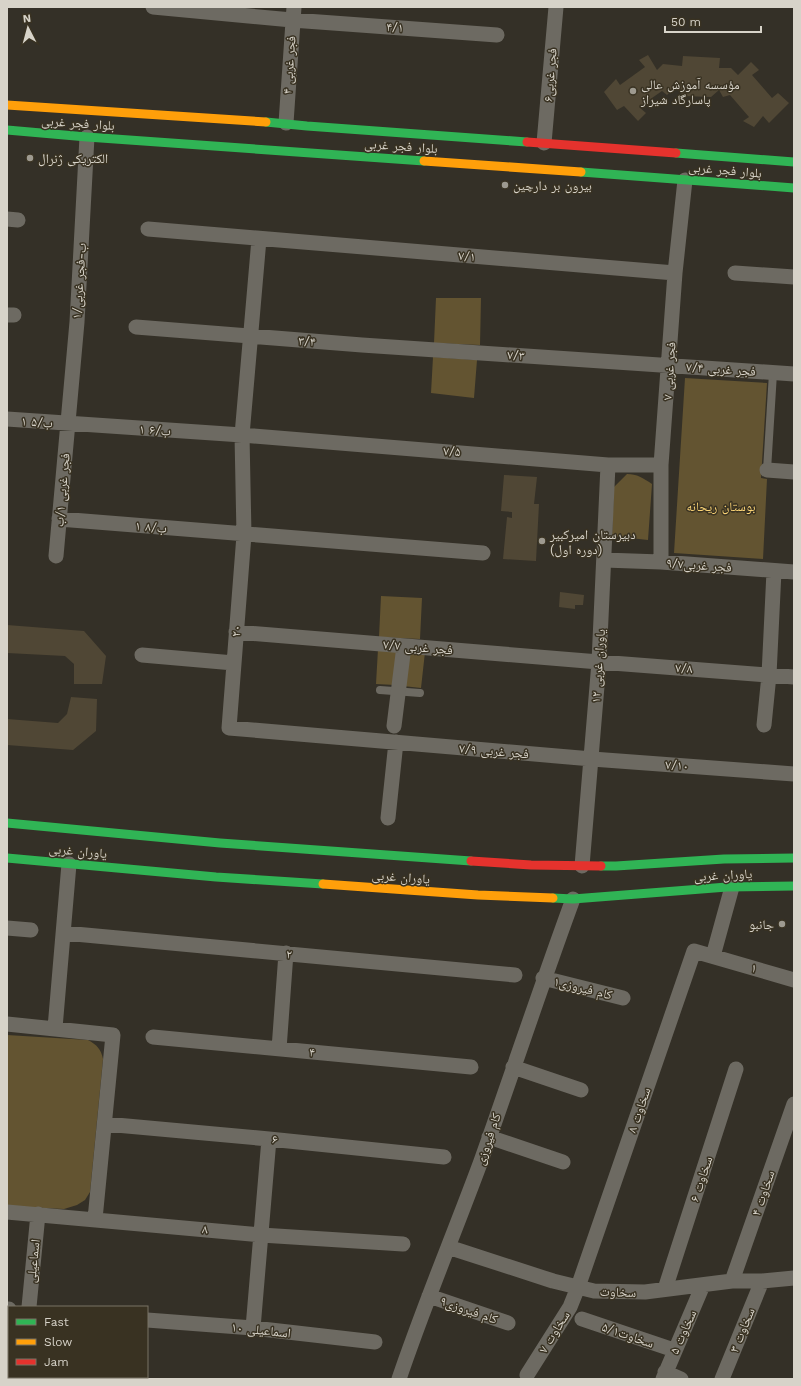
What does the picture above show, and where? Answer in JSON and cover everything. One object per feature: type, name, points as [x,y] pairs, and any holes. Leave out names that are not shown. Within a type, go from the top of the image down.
[{"type":"main road","name":"بلوار فجر غربی","points":[[7,105],[286,123],[307,126],[794,162]]},
{"type":"main road","name":"بلوار فجر غربی","points":[[7,130],[794,188]]},
{"type":"main road","name":"یاوران غربی","points":[[7,823],[220,843],[531,865],[616,866],[724,859],[794,858]]},
{"type":"main road","name":"یاوران غربی","points":[[7,858],[280,881],[478,895],[573,899],[732,887],[794,886]]},
{"type":"street","name":"۴/۱","points":[[153,7],[293,14],[497,34]]},
{"type":"street","name":"فجر غربی۶","points":[[544,143],[556,7]]},
{"type":"street","name":"۴ فجر غربی","points":[[286,123],[293,14]]},
{"type":"street","name":"۱/ب-فجر غربی","points":[[67,424],[76,322],[88,137]]},
{"type":"street","name":"۷ فجر غربی","points":[[661,562],[662,465],[675,273],[685,180]]},
{"type":"street","name":"۷/۱","points":[[148,229],[675,273]]},
{"type":"street","name":"۲۰","points":[[229,728],[244,535],[242,435],[259,239]]},
{"type":"street","points":[[735,273],[794,277]]},
{"type":"street","name":"۳/۴","points":[[136,327],[362,345]]},
{"type":"street","name":"۷/۳","points":[[362,345],[669,366]]},
{"type":"street","name":"۷/۴ فجر غربی","points":[[669,366],[794,374]]},
{"type":"street","name":"۱ ب/۵","points":[[7,419],[67,424]]},
{"type":"street","name":"۱ ب/۶","points":[[67,424],[242,435]]},
{"type":"street","name":"فجر غربی ۱/ب","points":[[56,556],[67,424]]},
{"type":"street","name":"۷/۵","points":[[242,435],[608,465],[662,465]]},
{"type":"street","name":"۱۲ یاوران غربی","points":[[582,866],[599,662],[608,465]]},
{"type":"street","points":[[767,470],[794,472]]},
{"type":"street","name":"۱ ب/۸","points":[[59,519],[482,553]]},
{"type":"street","name":"فجر غربی۹/۷","points":[[604,560],[661,562],[794,572]]},
{"type":"street","points":[[764,725],[769,675],[774,571]]},
{"type":"street","name":"۷/۷ فجر غربی","points":[[236,632],[599,662]]},
{"type":"street","points":[[394,726],[404,646]]},
{"type":"street","points":[[142,655],[234,663]]},
{"type":"street","name":"۷/۸","points":[[599,662],[794,677]]},
{"type":"street","name":"۷/۹ فجر غربی","points":[[229,728],[592,759]]},
{"type":"street","points":[[388,818],[396,742]]},
{"type":"street","name":"۷/۱۰","points":[[592,759],[794,774]]},
{"type":"street","points":[[55,1028],[69,864]]},
{"type":"street","points":[[713,956],[732,887]]},
{"type":"street","name":"کام فیروزی","points":[[399,1379],[489,1137],[573,899]]},
{"type":"street","points":[[7,928],[31,930]]},
{"type":"street","name":"۲","points":[[64,933],[515,975]]},
{"type":"street","name":"سخاوت ۸","points":[[578,1287],[694,951],[713,956]]},
{"type":"street","points":[[279,1049],[286,953]]},
{"type":"street","name":"۱","points":[[713,956],[794,980]]},
{"type":"street","name":"کام فیروزی۱","points":[[544,978],[623,998]]},
{"type":"street","points":[[7,1024],[113,1035],[95,1219]]},
{"type":"street","name":"۴","points":[[153,1037],[471,1067]]},
{"type":"street","points":[[513,1067],[581,1090]]},
{"type":"street","name":"سخاوت ۶","points":[[665,1289],[736,1069]]},
{"type":"street","name":"سخاوت ۴","points":[[732,1281],[794,1104]]},
{"type":"street","name":"۶","points":[[105,1124],[269,1138],[444,1157]]},
{"type":"street","points":[[489,1137],[563,1162]]},
{"type":"street","points":[[253,1328],[269,1138]]},
{"type":"street","name":"۸","points":[[7,1212],[261,1235],[403,1244]]},
{"type":"street","name":"اسماعیلی","points":[[29,1306],[38,1214]]},
{"type":"street","name":"سخاوت","points":[[448,1247],[553,1281],[594,1291],[645,1292],[732,1281],[762,1281],[794,1278]]},
{"type":"street","name":"سخاوت ۳","points":[[722,1379],[762,1281]]},
{"type":"street","name":"سخاوت ۵","points":[[664,1376],[674,1350],[704,1285]]},
{"type":"street","name":"سخاوت ۷","points":[[527,1375],[570,1307],[578,1287]]},
{"type":"street","name":"کام فیروزی۹","points":[[429,1296],[508,1323]]},
{"type":"street","name":"سخاوت۵/۱","points":[[582,1319],[674,1350]]},
{"type":"street","name":"اسماعیلی ۱۰","points":[[148,1320],[253,1328],[375,1342]]},
{"type":"street","points":[[664,1376],[681,1379]]},
{"type":"lane","points":[[767,470],[773,372]]},
{"type":"lane","points":[[380,690],[420,693]]},
{"type":"green space","points":[[436,298],[481,298],[480,345],[434,343]]},
{"type":"green space","points":[[433,357],[477,360],[474,398],[431,393]]},
{"type":"green space","name":"بوستان ریحانه","points":[[685,378],[767,383],[761,478],[767,479],[763,559],[674,553]]},
{"type":"green space","points":[[627,474],[640,477],[652,484],[648,540],[612,536],[614,487]]},
{"type":"green space","points":[[381,596],[422,598],[420,639],[379,637]]},
{"type":"green space","points":[[378,649],[397,650],[395,685],[376,684]]},
{"type":"green space","points":[[407,650],[425,652],[421,688],[403,686]]},
{"type":"green space","points":[[7,1035],[88,1040],[100,1050],[103,1059],[90,1192],[85,1200],[77,1205],[64,1209],[7,1206]]},
{"type":"building","name":"مؤسسه آموزش عالی پاسارگاد شیراز","points":[[648,55],[657,70],[663,64],[682,66],[683,56],[720,58],[719,68],[731,68],[738,75],[751,62],[759,70],[752,75],[772,98],[778,93],[789,103],[769,123],[763,116],[754,127],[743,121],[749,117],[730,95],[723,97],[719,90],[711,97],[683,96],[676,87],[667,95],[662,91],[639,107],[646,113],[638,121],[624,106],[617,110],[604,92],[616,79],[620,85],[645,67],[639,60]]},
{"type":"building","points":[[504,475],[537,477],[534,504],[539,504],[536,561],[503,559],[507,517],[512,518],[512,512],[501,511]]},
{"type":"building","points":[[560,592],[584,595],[583,605],[575,605],[575,609],[559,607]]},
{"type":"building","points":[[7,625],[84,631],[106,656],[102,684],[74,684],[74,664],[65,656],[7,653]]},
{"type":"building","points":[[71,697],[97,699],[96,731],[73,750],[7,745],[7,719],[58,723],[67,714]]},
{"type":"traffic: fast","points":[[266,122],[527,142]]},
{"type":"traffic: fast","points":[[7,130],[424,161]]},
{"type":"traffic: fast","points":[[676,153],[794,162]]},
{"type":"traffic: fast","points":[[581,172],[794,188]]},
{"type":"traffic: fast","points":[[7,823],[220,843],[471,861]]},
{"type":"traffic: fast","points":[[7,858],[216,877],[323,884]]},
{"type":"traffic: fast","points":[[601,866],[724,859],[794,858]]},
{"type":"traffic: fast","points":[[553,898],[573,899],[727,887],[794,886]]},
{"type":"traffic: slow","points":[[7,105],[266,122]]},
{"type":"traffic: slow","points":[[424,161],[581,172]]},
{"type":"traffic: slow","points":[[323,884],[478,895],[553,898]]},
{"type":"traffic: jam","points":[[527,142],[676,153]]},
{"type":"traffic: jam","points":[[471,861],[531,865],[601,866]]},
{"type":"place","name":"مؤسسه آموزش عالی پاسارگاد شیراز","points":[[633,91]]},
{"type":"place","name":"الکتریکی ژنرال","points":[[30,158]]},
{"type":"place","name":"بیرون بر دارچین","points":[[505,185]]},
{"type":"place","name":"دبیرستان امیرکبیر (دوره اول)","points":[[542,541]]},
{"type":"place","name":"جانبو","points":[[782,924]]}]
